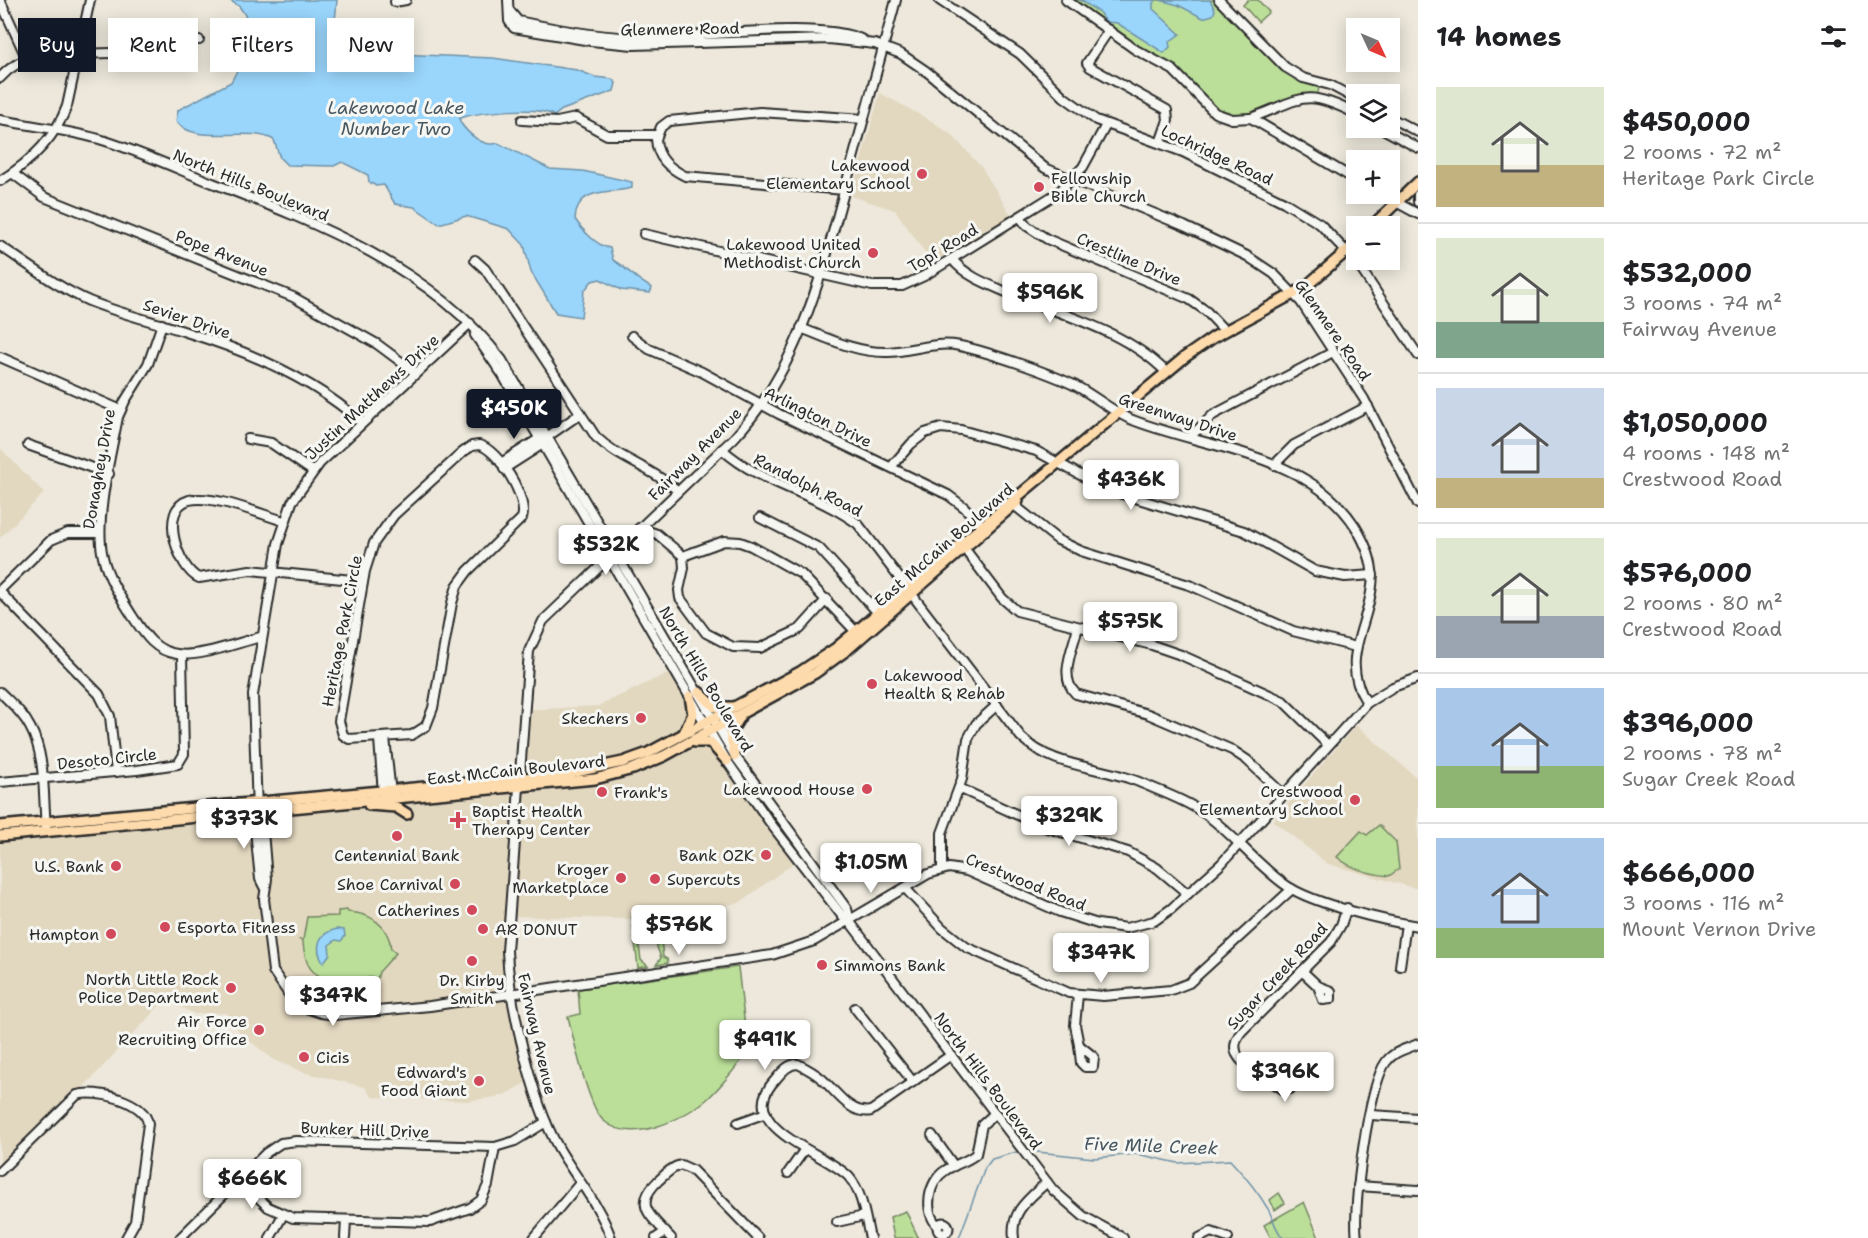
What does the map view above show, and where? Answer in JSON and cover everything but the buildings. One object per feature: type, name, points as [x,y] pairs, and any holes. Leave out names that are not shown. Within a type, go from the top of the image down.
[{"type":"main road","points":[[1400,199],[1418,182]]},
{"type":"main road","points":[[1382,216],[1395,204]]},
{"type":"main road","name":"East McCain Boulevard","points":[[712,725],[742,715],[815,673],[1166,372],[1225,331],[1293,294],[1323,274],[1346,252]]},
{"type":"main road","name":"East McCain Boulevard","points":[[984,527],[1014,505],[1038,480]]},
{"type":"main road","name":"East McCain Boulevard","points":[[46,827],[519,782],[623,762],[681,741],[712,725],[741,704],[805,670],[859,634]]},
{"type":"main road","points":[[731,759],[708,741],[681,741],[692,720],[695,694],[715,707],[741,704]]},
{"type":"main road","points":[[731,759],[730,733],[742,715]]},
{"type":"main road","name":"East McCain Boulevard","points":[[257,807],[352,802],[387,794]]},
{"type":"main road","points":[[352,802],[396,807],[407,814]]},
{"type":"main road","points":[[0,826],[46,827]]},
{"type":"main road","points":[[0,836],[46,827]]},
{"type":"street","points":[[0,0],[18,39]]},
{"type":"street","points":[[86,18],[90,0]]},
{"type":"street","points":[[395,2],[406,0]]},
{"type":"street","name":"Glenmere Road","points":[[508,0],[509,10],[518,21],[610,37],[647,38],[815,31],[860,38],[916,63],[1023,152],[1071,181],[1161,215],[1247,256],[1274,274],[1293,294],[1368,406],[1418,504]]},
{"type":"street","name":"Fairway Avenue","points":[[611,1238],[604,1220],[580,1183],[546,1122],[535,1092],[512,992],[507,951],[527,661],[533,638],[543,621],[722,449],[761,405],[784,369],[821,272],[896,0]]},
{"type":"street","name":"Lochridge Road","points":[[939,0],[1020,54],[1073,105],[1106,125],[1160,143],[1296,208],[1320,224],[1346,250]]},
{"type":"street","points":[[1066,0],[1136,50],[1173,70],[1215,113],[1232,119],[1251,118],[1282,105],[1317,97],[1346,110]]},
{"type":"street","points":[[1219,0],[1285,67],[1304,78],[1330,85],[1346,94]]},
{"type":"street","points":[[1109,30],[1087,63],[1090,68],[1167,110],[1170,115],[1160,143]]},
{"type":"street","points":[[96,52],[118,53],[178,40],[199,40]]},
{"type":"street","points":[[0,78],[18,65]]},
{"type":"street","points":[[0,181],[32,157],[56,130],[67,106],[75,72]]},
{"type":"street","points":[[1317,97],[1320,83]]},
{"type":"street","points":[[844,190],[685,176],[669,167],[662,159],[656,147],[657,135],[662,127],[672,121],[760,112],[864,119]]},
{"type":"street","points":[[522,120],[557,122],[576,118],[607,135],[657,135]]},
{"type":"street","points":[[1251,118],[1346,174]]},
{"type":"street","name":"North Hills Boulevard","points":[[0,120],[56,130],[112,144],[324,228],[426,285],[470,323],[502,360],[543,440],[771,824],[843,917],[850,922],[1047,1182],[1074,1210],[1123,1238]]},
{"type":"street","points":[[1400,123],[1418,132]]},
{"type":"street","name":"Topf Road","points":[[644,234],[821,272],[872,286],[895,287],[914,282],[1020,217],[1071,181],[1090,157],[1106,125]]},
{"type":"street","points":[[1399,138],[1418,148]]},
{"type":"street","name":"Pope Avenue","points":[[12,173],[44,197],[293,297],[377,344],[416,373]]},
{"type":"street","points":[[1418,195],[1418,202]]},
{"type":"street","points":[[1398,204],[1418,214]]},
{"type":"street","name":"Crestline Drive","points":[[1020,217],[1027,226],[1047,239],[1189,299],[1210,314],[1225,331]]},
{"type":"street","name":"Sevier Drive","points":[[0,246],[78,296],[207,339],[292,375],[327,395],[362,423]]},
{"type":"street","points":[[952,259],[966,272],[989,285],[1134,346],[1166,372]]},
{"type":"street","points":[[475,260],[485,269],[580,414],[604,445],[657,473],[678,491]]},
{"type":"street","name":"Lochridge Road","points":[[1360,270],[1418,355]]},
{"type":"street","name":"Justin Matthews Drive","points":[[264,887],[267,879],[262,819],[257,807],[253,695],[261,637],[284,521],[292,502],[312,471],[470,323]]},
{"type":"street","name":"Donaghey Drive","points":[[162,324],[148,364],[121,410],[100,533],[103,557],[110,579],[140,627],[160,649],[182,655]]},
{"type":"street","name":"Greenway Drive","points":[[801,328],[869,351],[891,352],[940,344],[967,348],[1066,382],[1118,413],[1274,465],[1315,486],[1342,509],[1365,545],[1373,575],[1370,599],[1356,647],[1355,677],[1367,703]]},
{"type":"street","name":"Arlington Drive","points":[[632,336],[649,349],[702,372],[761,405],[948,495],[984,527]]},
{"type":"street","points":[[1190,437],[1213,415],[1333,352]]},
{"type":"street","points":[[0,357],[121,410]]},
{"type":"street","points":[[1274,465],[1293,445],[1368,406]]},
{"type":"street","points":[[503,466],[580,414]]},
{"type":"street","points":[[891,468],[920,436],[941,428],[961,430],[1026,447],[1122,494],[1244,531],[1315,571],[1345,577],[1373,575]]},
{"type":"street","points":[[248,439],[271,443],[312,471]]},
{"type":"street","points":[[28,445],[109,474]]},
{"type":"street","name":"Heritage Park Circle","points":[[472,446],[485,446],[503,466],[522,496],[524,509],[522,518],[468,571],[458,586],[452,603],[429,722],[412,735],[349,739],[339,727],[363,581],[370,553],[385,526],[472,446]]},
{"type":"street","name":"Randolph Road","points":[[722,449],[746,468],[839,512],[858,524],[1021,737],[1043,754],[1127,777],[1200,811],[1292,888],[1347,908],[1418,926]]},
{"type":"street","points":[[284,521],[228,504],[204,500],[187,501],[175,514],[174,540],[187,569],[192,574],[207,578],[250,570],[363,581]]},
{"type":"street","points":[[1014,505],[1058,540],[1081,551],[1192,586],[1284,628],[1356,647]]},
{"type":"street","points":[[760,518],[819,548],[880,616]]},
{"type":"street","points":[[639,528],[657,534],[683,556],[684,568],[679,590],[680,598],[706,633],[733,646],[760,648],[800,629],[827,599]]},
{"type":"street","points":[[100,533],[68,533],[51,540],[0,591],[99,694],[110,716],[116,772]]},
{"type":"street","points":[[683,556],[724,541],[740,542],[801,574],[859,634]]},
{"type":"street","points":[[963,546],[1011,607],[1025,614],[1166,650],[1278,698],[1294,710],[1328,746]]},
{"type":"street","points":[[1078,627],[1067,676],[1070,687],[1076,694],[1148,714],[1232,750],[1247,760],[1284,795]]},
{"type":"street","points":[[182,655],[261,637]]},
{"type":"street","name":"Desoto Circle","points":[[0,782],[172,767],[181,760],[184,754],[182,655]]},
{"type":"street","name":"Crestwood Road","points":[[264,887],[273,971],[290,996],[312,1010],[335,1015],[430,1006],[512,992],[772,956],[814,941],[942,869],[967,871],[1069,915],[1119,927],[1135,927],[1154,921],[1188,894],[1240,844],[1367,703],[1393,687],[1418,678]]},
{"type":"street","points":[[0,692],[30,727],[38,749],[46,827]]},
{"type":"street","points":[[942,869],[942,832],[959,788],[970,735],[980,719],[996,705]]},
{"type":"street","points":[[382,738],[387,794]]},
{"type":"street","points":[[959,788],[1044,827],[1128,852],[1157,868],[1188,894]]},
{"type":"street","points":[[905,888],[942,928],[966,947],[1056,988],[1078,995],[1103,996],[1161,992],[1189,984],[1292,888]]},
{"type":"street","name":"Sugar Creek Road","points":[[1272,1082],[1240,1060],[1234,1050],[1234,1042],[1336,935],[1347,908]]},
{"type":"street","points":[[1400,966],[1406,924]]},
{"type":"street","points":[[1302,971],[1318,986]]},
{"type":"street","points":[[1078,995],[1075,1025],[1079,1045]]},
{"type":"street","points":[[855,1008],[913,1083]]},
{"type":"street","points":[[1357,1238],[1358,1186],[1362,1149],[1386,1062],[1394,1054],[1418,1044]]},
{"type":"street","points":[[870,1238],[857,1190],[849,1178],[772,1124],[765,1113],[767,1090],[793,1064],[818,1076],[852,1107],[861,1112],[875,1110],[951,1055]]},
{"type":"street","points":[[0,1171],[78,1095],[86,1094],[129,1102],[145,1115],[148,1124],[135,1222],[126,1238]]},
{"type":"street","points":[[738,1123],[765,1113]]},
{"type":"street","points":[[938,1226],[930,1217],[929,1203],[940,1174],[976,1154],[982,1125],[995,1113]]},
{"type":"street","points":[[1371,1114],[1418,1118]]},
{"type":"street","name":"Bunker Hill Drive","points":[[180,1238],[272,1148],[290,1142],[495,1147],[515,1141],[546,1122]]},
{"type":"street","points":[[932,1136],[954,1166]]},
{"type":"street","points":[[240,1179],[268,1207],[283,1215],[298,1219],[430,1222],[470,1208],[486,1193],[495,1147]]},
{"type":"street","points":[[788,1173],[805,1149]]},
{"type":"street","points":[[656,1238],[668,1235],[646,1210],[645,1196],[670,1170],[681,1166],[692,1170],[758,1238]]},
{"type":"street","points":[[1014,1238],[1012,1227],[1016,1215],[1047,1182]]},
{"type":"street","points":[[534,1238],[580,1183]]},
{"type":"street","points":[[1358,1186],[1418,1190]]},
{"type":"street","points":[[270,1238],[283,1215]]},
{"type":"street","points":[[837,1222],[864,1216]]},
{"type":"street","points":[[345,1238],[346,1220]]},
{"type":"street","points":[[1199,1238],[1208,1233],[1217,1232],[1228,1238]]},
{"type":"shaded area","name":"Lakewood Elementary School","points":[[880,93],[952,135],[982,168],[1012,217],[934,265],[895,210],[851,196]]},
{"type":"shaded area","points":[[0,448],[44,493],[0,538]]},
{"type":"shaded area","points":[[675,670],[690,696],[686,730],[623,762],[519,778],[523,710],[598,706]]},
{"type":"shaded area","name":"Crestwood Elementary School","points":[[1356,725],[1418,779],[1418,889],[1328,864],[1273,821]]},
{"type":"shaded area","points":[[684,745],[715,746],[799,859],[739,903],[630,919],[510,916],[507,958],[532,1079],[504,1095],[466,1101],[372,1097],[365,1087],[303,1072],[274,1060],[241,1034],[226,1013],[195,1014],[167,1000],[0,1171],[0,836],[620,773]]},
{"type":"green space","points":[[1066,0],[1219,0],[1285,67],[1320,83],[1317,97],[1251,118],[1226,118],[1173,70]]},
{"type":"green space","points":[[1248,0],[1258,0],[1269,12],[1258,22],[1243,5]]},
{"type":"green space","points":[[1379,825],[1396,842],[1399,869],[1389,876],[1375,874],[1355,868],[1337,857],[1361,831],[1367,835]]},
{"type":"green space","points":[[654,909],[658,911],[663,957],[668,963],[656,965],[661,958],[653,921],[636,923],[641,960],[648,966],[638,968],[632,917],[645,914],[649,916]]},
{"type":"green space","points":[[347,910],[377,922],[387,933],[391,949],[396,953],[379,972],[377,980],[374,981],[373,977],[346,983],[345,980],[326,979],[314,972],[306,960],[303,942],[300,940],[303,940],[307,917],[338,916],[338,911]]},
{"type":"green space","points":[[738,967],[748,1053],[720,1086],[708,1099],[691,1111],[654,1128],[627,1130],[615,1128],[604,1121],[598,1114],[587,1088],[568,1017],[580,1014],[578,989]]},
{"type":"green space","points":[[1279,1193],[1285,1203],[1275,1210],[1270,1200]]},
{"type":"green space","points":[[1304,1202],[1319,1238],[1271,1238],[1264,1225]]},
{"type":"green space","points":[[906,1211],[919,1238],[894,1238],[890,1217]]},
{"type":"water","name":"Lakewood Lake Number Two","points":[[229,0],[337,0],[335,18],[327,18],[327,72],[414,72],[414,55],[493,58],[577,70],[595,77],[612,79],[616,83],[614,91],[562,110],[554,116],[523,110],[469,116],[460,118],[460,122],[467,131],[482,142],[498,143],[550,169],[583,171],[632,182],[632,188],[588,196],[577,208],[575,219],[600,245],[610,248],[613,260],[652,288],[650,293],[621,290],[600,279],[592,281],[584,291],[581,317],[556,313],[531,272],[524,245],[509,229],[466,216],[439,224],[414,207],[395,204],[384,185],[376,186],[369,182],[368,175],[342,162],[334,166],[287,165],[280,158],[274,140],[263,136],[196,133],[185,129],[176,121],[178,110],[231,82],[236,72],[315,72],[315,18],[247,18],[239,6]]},
{"type":"water","points":[[1080,0],[1156,0],[1153,3],[1153,9],[1180,34],[1169,42],[1170,47],[1164,53],[1117,23],[1106,22],[1099,12]]},
{"type":"water","points":[[1160,0],[1210,0],[1215,10],[1213,15],[1203,18],[1178,5]]},
{"type":"water","points":[[337,929],[344,930],[345,936],[341,941],[336,940],[329,945],[330,954],[323,963],[318,946],[322,937]]},
{"type":"waterway","name":"Five Mile Creek","points":[[959,1238],[985,1168],[992,1159],[1020,1151]]},
{"type":"waterway","name":"Five Mile Creek","points":[[1028,1151],[1094,1158],[1137,1154],[1178,1163],[1230,1160],[1260,1196],[1283,1238]]},
{"type":"place","name":"Lakewood Elementary School","points":[[922,174]]},
{"type":"place","name":"Fellowship Bible Church","points":[[1039,187]]},
{"type":"place","name":"Lakewood United Methodist Church","points":[[873,253]]},
{"type":"place","name":"Lakewood Health & Rehab","points":[[872,684]]},
{"type":"place","name":"Skechers","points":[[641,718]]},
{"type":"place","name":"Lakewood House","points":[[867,789]]},
{"type":"place","name":"Frank's","points":[[602,792]]},
{"type":"place","name":"Crestwood Elementary School","points":[[1355,800]]},
{"type":"place","name":"Baptist Health Therapy Center","points":[[458,820]]},
{"type":"place","name":"Centennial Bank","points":[[397,836]]},
{"type":"place","name":"Bank OZK","points":[[766,855]]},
{"type":"place","name":"U.S. Bank","points":[[116,866]]},
{"type":"place","name":"Kroger Marketplace","points":[[621,878]]},
{"type":"place","name":"Supercuts","points":[[655,879]]},
{"type":"place","name":"Shoe Carnival","points":[[455,884]]},
{"type":"place","name":"Catherines","points":[[472,910]]},
{"type":"place","name":"Esporta Fitness","points":[[165,927]]},
{"type":"place","name":"AR DONUT","points":[[483,929]]},
{"type":"place","name":"Hampton","points":[[111,934]]},
{"type":"place","name":"Dr. Kirby Smith","points":[[472,961]]},
{"type":"place","name":"Simmons Bank","points":[[822,965]]},
{"type":"place","name":"North Little Rock Police Department","points":[[231,988]]},
{"type":"place","name":"Air Force Recruiting Office","points":[[259,1030]]},
{"type":"place","name":"Cicis","points":[[304,1057]]},
{"type":"place","name":"Edward's Food Giant","points":[[479,1081]]}]
